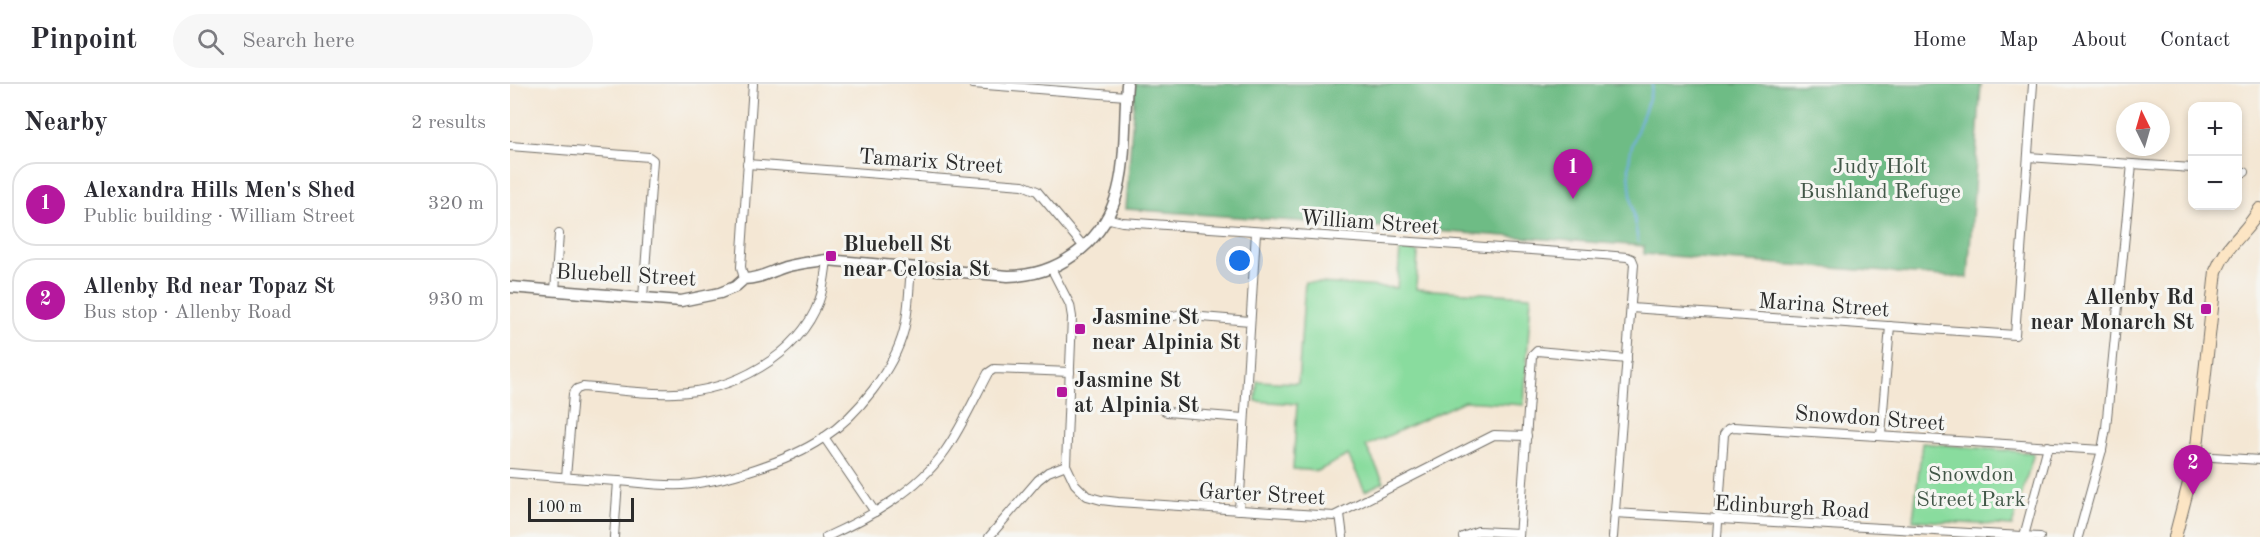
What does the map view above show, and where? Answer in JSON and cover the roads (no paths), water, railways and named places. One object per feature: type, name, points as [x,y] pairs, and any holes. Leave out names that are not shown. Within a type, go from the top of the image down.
[{"type":"main road","points":[[2175,537],[2196,456],[2216,271],[2223,254],[2253,221],[2260,209]]},
{"type":"street","points":[[744,279],[741,267],[753,84]]},
{"type":"street","points":[[973,84],[1127,90]]},
{"type":"street","points":[[2033,84],[2028,157],[2188,168]]},
{"type":"street","name":"Bluebell Street","points":[[510,287],[681,301],[706,298],[735,288],[744,279],[755,279],[783,268],[827,260],[1008,276],[1027,275],[1052,268],[1084,247],[1106,218],[1115,200],[1119,182],[1127,90]]},
{"type":"street","points":[[510,146],[649,157],[653,160],[643,298]]},
{"type":"street","name":"Marina Street","points":[[1631,308],[2015,335],[2028,157]]},
{"type":"street","name":"Tamarix Street","points":[[747,164],[1031,187],[1084,247]]},
{"type":"street","points":[[2078,537],[2102,450],[2132,164]]},
{"type":"street","name":"William Street","points":[[1106,218],[1122,222],[1627,257],[1632,259],[1634,264],[1631,308]]},
{"type":"street","points":[[1239,510],[1256,232]]},
{"type":"street","points":[[555,291],[559,234]]},
{"type":"street","points":[[566,477],[573,394],[576,389],[583,387],[678,393],[706,388],[752,372],[781,354],[804,328],[819,302],[827,260]]},
{"type":"street","points":[[510,472],[618,482],[682,485],[722,478],[777,460],[824,437],[870,393],[896,351],[904,331],[911,267]]},
{"type":"street","points":[[989,537],[1038,480],[1048,472],[1066,465],[1071,310],[1052,268]]},
{"type":"street","points":[[1612,537],[1631,308]]},
{"type":"street","points":[[1161,319],[1178,315],[1250,321]]},
{"type":"street","points":[[1881,435],[1890,326]]},
{"type":"street","points":[[1463,537],[1478,531],[1519,535],[1532,356],[1537,351],[1627,358]]},
{"type":"street","points":[[826,537],[875,512],[918,481],[932,467],[946,450],[988,373],[1002,368],[1070,372]]},
{"type":"street","points":[[1155,405],[1167,412],[1244,418]]},
{"type":"street","name":"Snowdon Street","points":[[1718,520],[1724,434],[1728,429],[1737,427],[2102,450]]},
{"type":"street","name":"Garter Street","points":[[1066,465],[1079,489],[1093,498],[1118,502],[1328,517],[1340,514],[1494,435],[1527,436]]},
{"type":"street","points":[[824,437],[875,512]]},
{"type":"street","points":[[2024,536],[2048,446]]},
{"type":"street","points":[[2196,456],[2260,460]]},
{"type":"street","points":[[614,537],[618,482]]},
{"type":"street","name":"Edinburgh Road","points":[[1614,513],[1879,533],[2040,537]]},
{"type":"street","points":[[1340,514],[1343,537]]},
{"type":"street","points":[[1716,537],[1718,520]]},
{"type":"waterway","points":[[1638,242],[1631,198],[1629,163],[1632,145],[1653,84]]},
{"type":"place","name":"Alexandra Hills Men's Shed","points":[[1573,199]]},
{"type":"place","name":"Bluebell St near Celosia St","points":[[831,256]]},
{"type":"place","name":"Allenby Rd near Monarch St","points":[[2206,309]]},
{"type":"place","name":"Jasmine St near Alpinia St","points":[[1080,329]]},
{"type":"place","name":"Jasmine St at Alpinia St","points":[[1062,392]]},
{"type":"place","name":"Allenby Rd near Topaz St","points":[[2193,495]]},
{"type":"park label","name":"Judy Holt Bushland Refuge","points":[[1880,178]]},
{"type":"park label","name":"Snowdon Street Park","points":[[1971,486]]}]
